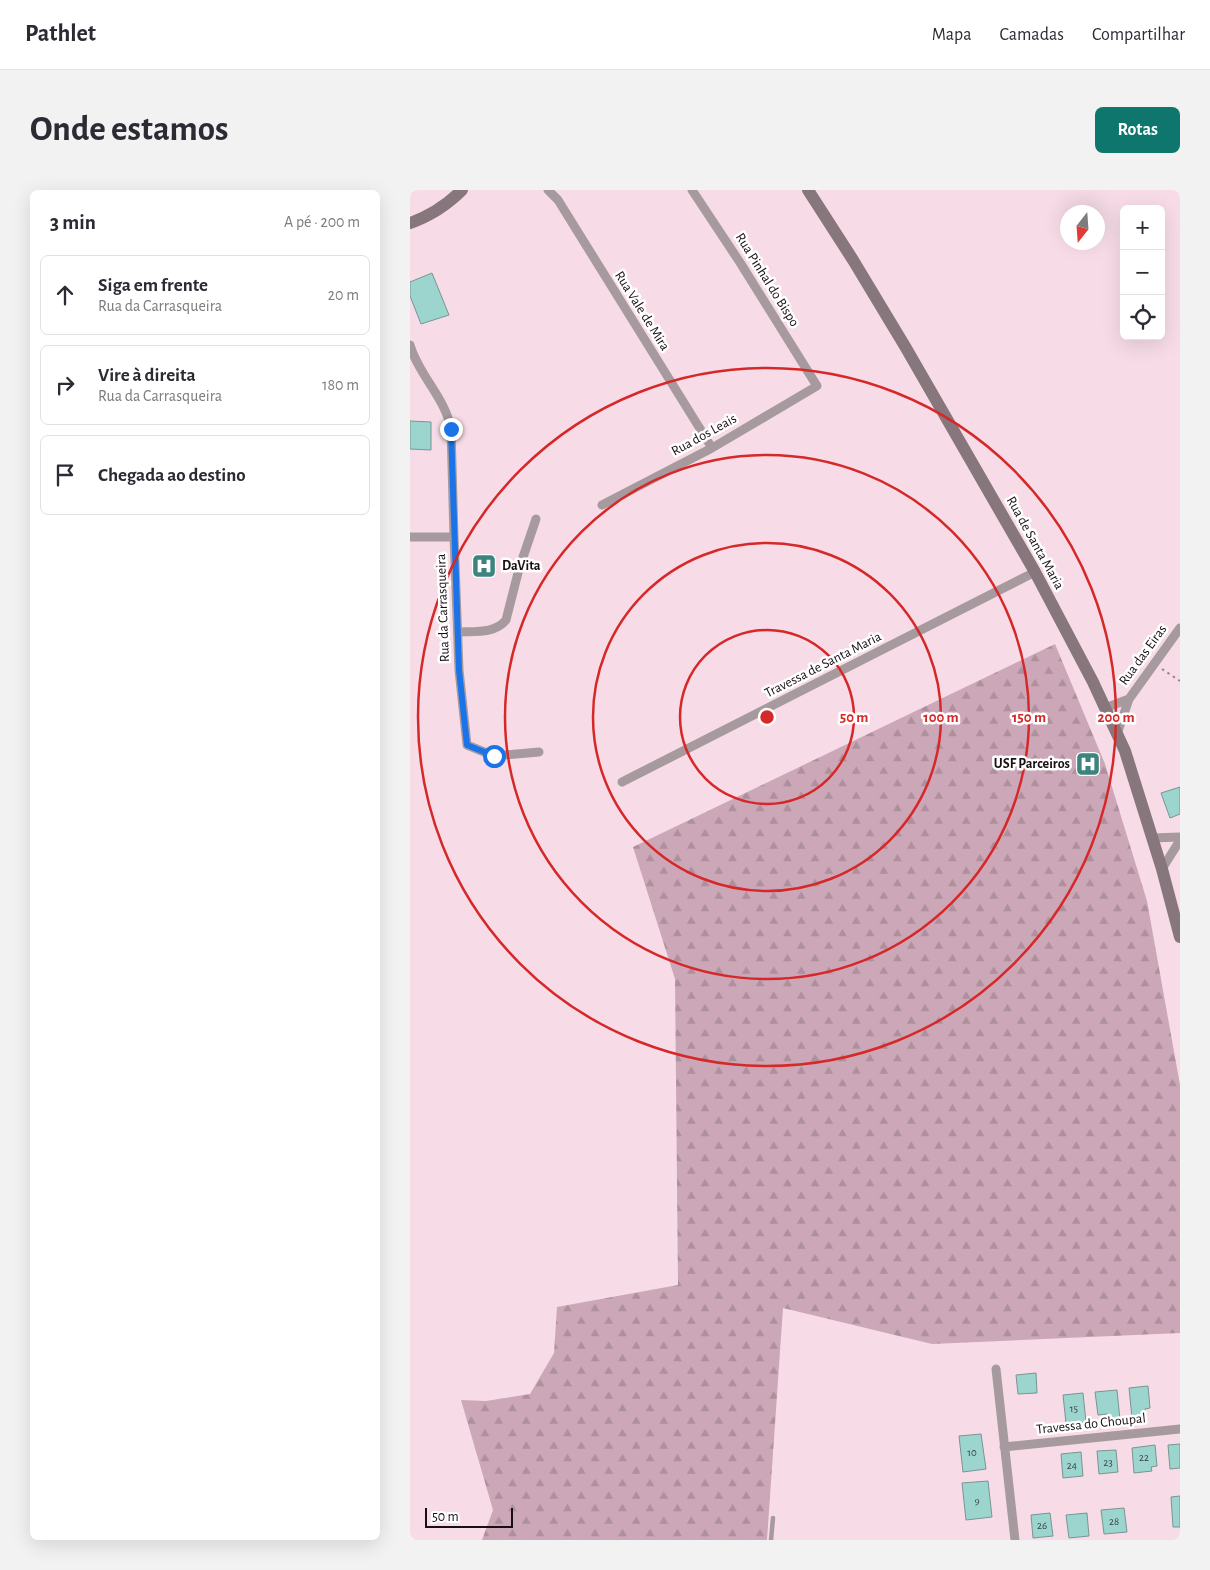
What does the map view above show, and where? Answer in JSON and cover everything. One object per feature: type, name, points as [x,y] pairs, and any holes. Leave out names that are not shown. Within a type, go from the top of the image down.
[{"type":"street","points":[[410,223],[431,214],[462,190]]},
{"type":"street","name":"Rua Vale de Mira","points":[[548,190],[558,200],[712,448]]},
{"type":"street","name":"Rua Pinhal do Bispo","points":[[692,190],[817,386]]},
{"type":"street","name":"Rua de Santa Maria","points":[[808,190],[906,348],[1035,572],[1093,682],[1125,751],[1162,869],[1180,937]]},
{"type":"street","name":"Rua da Carrasqueira","points":[[410,346],[418,366],[448,415],[451,429],[459,670],[467,745],[494,756],[539,752]]},
{"type":"street","name":"Rua dos Leais","points":[[602,505],[712,448],[817,386]]},
{"type":"street","points":[[458,632],[495,629],[506,620],[518,569],[536,519]]},
{"type":"street","points":[[410,536],[454,537]]},
{"type":"street","name":"Travessa de Santa Maria","points":[[622,782],[1035,572]]},
{"type":"street","name":"Rua das Eiras","points":[[1117,734],[1129,699],[1180,628]]},
{"type":"street","name":"Rua das Eiras","points":[[1105,708],[1129,699]]},
{"type":"street","points":[[1152,838],[1180,839],[1162,869]]},
{"type":"street","points":[[996,1369],[1015,1540]]},
{"type":"street","name":"Travessa do Choupal","points":[[1004,1447],[1180,1429]]},
{"type":"lane","points":[[772,1540],[773,1518]]},
{"type":"path","points":[[1154,664],[1180,680]]},
{"type":"green space","points":[[1055,644],[1105,764],[1147,901],[1180,1085],[1180,1333],[932,1344],[783,1308],[767,1540],[482,1540],[493,1510],[461,1400],[486,1401],[530,1394],[554,1353],[557,1307],[678,1285],[675,979],[633,847]]},
{"type":"building","points":[[432,273],[449,315],[421,324],[410,296],[410,282]]},
{"type":"building","points":[[410,421],[431,422],[431,450],[410,449]]},
{"type":"building","points":[[1180,787],[1180,814],[1170,818],[1161,793]]},
{"type":"building","points":[[1036,1373],[1037,1393],[1018,1394],[1016,1375]]},
{"type":"building","points":[[1148,1386],[1150,1408],[1145,1409],[1146,1417],[1132,1418],[1129,1388]]},
{"type":"building","points":[[1117,1390],[1120,1420],[1108,1421],[1108,1414],[1098,1415],[1095,1392]]},
{"type":"building","points":[[1083,1393],[1086,1422],[1066,1423],[1063,1395]]},
{"type":"building","points":[[981,1434],[986,1469],[963,1472],[959,1436]]},
{"type":"building","points":[[1180,1444],[1180,1468],[1170,1469],[1168,1445]]},
{"type":"building","points":[[1155,1445],[1157,1466],[1151,1467],[1152,1471],[1134,1473],[1132,1448]]},
{"type":"building","points":[[1116,1450],[1118,1472],[1099,1474],[1097,1451]]},
{"type":"building","points":[[1081,1452],[1083,1476],[1063,1478],[1061,1454]]},
{"type":"building","points":[[988,1481],[992,1517],[966,1520],[962,1483]]},
{"type":"building","points":[[1180,1496],[1180,1527],[1173,1527],[1171,1497]]},
{"type":"building","points":[[1124,1508],[1127,1532],[1104,1534],[1101,1510]]},
{"type":"building","points":[[1050,1513],[1053,1536],[1033,1538],[1031,1515]]},
{"type":"building","points":[[1087,1513],[1089,1536],[1069,1538],[1066,1515]]},
{"type":"place","name":"DaVita","points":[[484,566]]},
{"type":"place","name":"USF Parceiros","points":[[1088,764]]},
{"type":"route","points":[[451,429],[459,670],[467,745],[494,756]]}]
